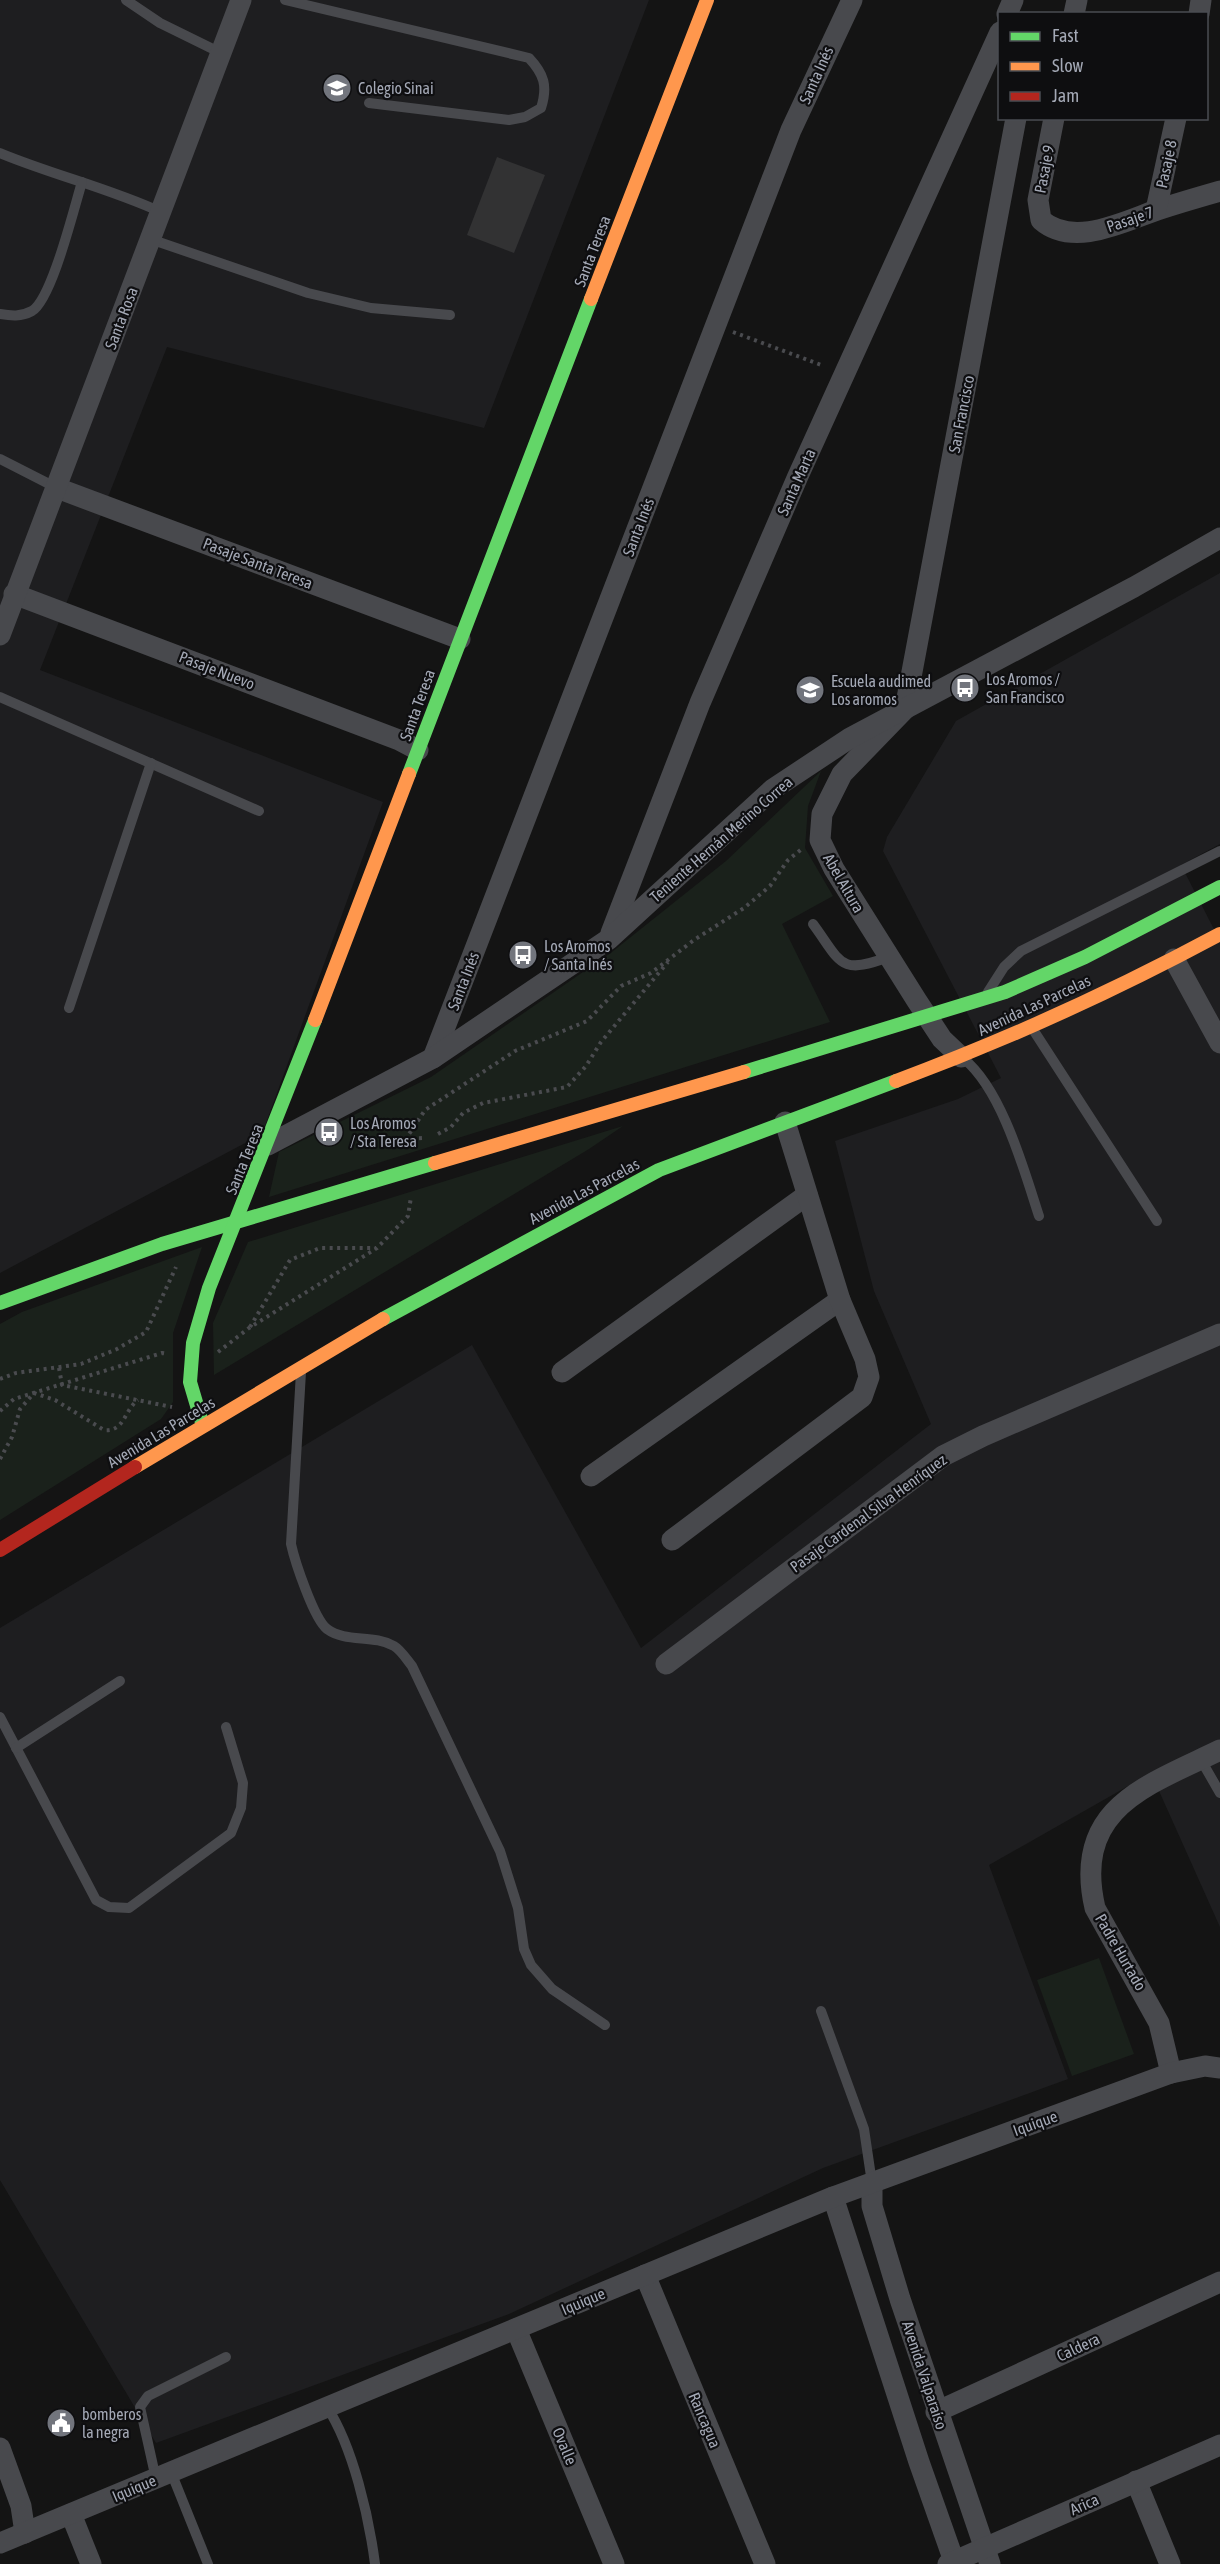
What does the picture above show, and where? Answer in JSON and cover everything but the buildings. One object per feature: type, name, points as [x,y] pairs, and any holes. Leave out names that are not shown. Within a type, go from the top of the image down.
[{"type":"street","name":"Santa Rosa","points":[[0,635],[241,0]]},
{"type":"street","name":"Santa Teresa","points":[[202,1426],[190,1382],[191,1360],[193,1343],[209,1288],[268,1145],[460,639],[707,0]]},
{"type":"street","name":"Santa Inés","points":[[433,1059],[791,130],[852,0]]},
{"type":"street","name":"Santa Marta","points":[[609,939],[700,703],[844,374],[998,35]]},
{"type":"street","name":"San Francisco","points":[[905,709],[1016,120]]},
{"type":"street","name":"Pasaje 9","points":[[1041,220],[1038,200],[1054,120]]},
{"type":"street","name":"Pasaje 8","points":[[1156,210],[1176,120]]},
{"type":"street","name":"Pasaje 7","points":[[1041,220],[1049,227],[1063,231],[1109,229],[1156,210],[1220,191]]},
{"type":"street","name":"Pasaje Santa Teresa","points":[[57,488],[460,639]]},
{"type":"street","name":"Teniente Hernán Merino Correa","points":[[268,1145],[433,1059],[609,939],[773,789],[850,738],[1220,538]]},
{"type":"street","name":"Pasaje Nuevo","points":[[14,594],[399,740],[418,750]]},
{"type":"street","name":"Abel Altura","points":[[905,709],[842,774],[822,814],[820,840],[834,869],[888,957],[942,1039],[961,1057]]},
{"type":"street","name":"Avenida Las Parcelas","points":[[0,1303],[139,1252],[985,999],[1085,957],[1220,887]]},
{"type":"street","name":"Avenida Las Parcelas","points":[[0,1550],[202,1426],[421,1297],[659,1170],[961,1057],[1174,958],[1220,934]]},
{"type":"street","points":[[1174,958],[1220,1043]]},
{"type":"street","points":[[672,1540],[862,1397],[869,1377],[865,1359],[840,1300],[785,1122]]},
{"type":"street","points":[[562,1372],[807,1195]]},
{"type":"street","points":[[591,1476],[840,1300]]},
{"type":"street","name":"Pasaje Cardenal Silva Henríquez","points":[[666,1664],[943,1456],[982,1436],[1220,1334]]},
{"type":"street","name":"Padre Hurtado","points":[[1172,2073],[1155,2014],[1095,1908],[1090,1887],[1091,1860],[1099,1832],[1116,1807],[1136,1792],[1210,1755]]},
{"type":"street","name":"Iquique","points":[[0,2543],[834,2197],[1172,2073],[1205,2066],[1220,2068]]},
{"type":"street","name":"Avenida Valparaíso","points":[[872,2183],[872,2206],[936,2412],[987,2556]]},
{"type":"street","name":"Avenida Valparaíso","points":[[834,2197],[952,2563]]},
{"type":"street","name":"Rancagua","points":[[645,2276],[765,2564]]},
{"type":"street","name":"Caldera","points":[[936,2412],[1220,2282]]},
{"type":"street","name":"Ovalle","points":[[516,2329],[614,2564]]},
{"type":"street","name":"Arica","points":[[952,2563],[987,2556],[1136,2481],[1220,2445]]},
{"type":"street","points":[[0,2448],[21,2506],[25,2533]]},
{"type":"street","points":[[1136,2481],[1170,2564]]},
{"type":"street","points":[[71,2514],[92,2564]]},
{"type":"lane","points":[[126,0],[160,23],[221,54]]},
{"type":"lane","points":[[285,0],[529,57],[541,70],[545,83],[541,108],[525,117],[509,120],[369,103]]},
{"type":"lane","points":[[0,153],[35,167],[120,193],[161,212]]},
{"type":"lane","points":[[0,314],[14,317],[33,310],[48,289],[82,182]]},
{"type":"lane","points":[[150,239],[308,293],[371,308],[450,315]]},
{"type":"lane","points":[[0,459],[57,488]]},
{"type":"lane","points":[[0,697],[259,811]]},
{"type":"lane","points":[[69,1008],[151,763]]},
{"type":"lane","points":[[985,999],[1004,967],[1021,951],[1220,851]]},
{"type":"lane","points":[[813,924],[841,963],[853,967],[864,966],[888,957]]},
{"type":"lane","points":[[1031,1025],[1156,1221]]},
{"type":"lane","points":[[961,1057],[976,1071],[1013,1135],[1039,1216]]},
{"type":"lane","points":[[302,1366],[291,1544],[297,1573],[326,1628],[341,1635],[380,1640],[396,1646],[412,1666],[500,1851],[518,1908],[524,1949],[531,1965],[552,1989],[605,2025]]},
{"type":"lane","points":[[16,1748],[120,1681]]},
{"type":"lane","points":[[0,1717],[96,1900],[110,1907],[129,1908],[231,1833],[241,1808],[243,1783],[226,1727]]},
{"type":"lane","points":[[1210,1755],[1220,1793]]},
{"type":"lane","points":[[821,2011],[864,2129],[872,2183]]},
{"type":"lane","points":[[208,2564],[163,2475],[140,2407],[148,2396],[226,2357]]},
{"type":"lane","points":[[327,2407],[337,2423],[363,2501],[375,2564]]},
{"type":"path","points":[[716,325],[844,374]]},
{"type":"path","points":[[400,1148],[425,1110],[515,1051],[587,1021],[621,986],[651,973],[744,908],[770,886],[788,860],[800,849],[820,840]]},
{"type":"path","points":[[404,1139],[430,1138],[451,1127],[463,1113],[483,1103],[567,1087],[670,959]]},
{"type":"path","points":[[0,1411],[14,1399],[162,1353],[191,1360],[224,1350],[249,1328],[377,1248],[408,1216],[415,1170]]},
{"type":"path","points":[[400,1200],[421,1192]]},
{"type":"path","points":[[249,1328],[290,1260],[320,1248],[377,1248]]},
{"type":"path","points":[[0,1379],[16,1373],[81,1364],[117,1349],[146,1332],[175,1268],[180,1264]]},
{"type":"path","points":[[59,1368],[62,1384]]},
{"type":"path","points":[[62,1384],[182,1409]]},
{"type":"path","points":[[34,1393],[55,1400],[104,1430],[113,1431],[121,1425],[131,1405],[139,1400]]},
{"type":"path","points":[[0,1459],[12,1437],[20,1409],[34,1393]]},
{"type":"shaded area","points":[[0,0],[649,0],[484,428],[167,347],[40,670],[383,802],[262,1134],[0,1273]]},
{"type":"shaded area","points":[[1220,573],[1220,844],[1181,865],[1220,941],[1220,1927],[1151,1773],[989,1865],[1068,2079],[823,2168],[509,2314],[156,2443],[0,2180],[0,1628],[472,1345],[641,1648],[931,1424],[874,1291],[835,1141],[958,1099],[1001,1078],[883,851],[887,837],[956,721]]},
{"type":"shaded area","points":[[821,771],[808,806],[805,848],[833,896],[782,924],[830,1022],[269,1197],[279,1152],[431,1077],[612,952],[726,861]]},
{"type":"shaded area","points":[[623,1126],[589,1149],[214,1375],[213,1323],[248,1242]]},
{"type":"shaded area","points":[[202,1247],[173,1333],[173,1402],[161,1419],[0,1520],[0,1324],[22,1312]]},
{"type":"shaded area","points":[[1099,1958],[1134,2054],[1072,2076],[1037,1980]]},
{"type":"traffic: fast","points":[[409,774],[591,299]]},
{"type":"traffic: fast","points":[[744,1072],[1005,992],[1085,957],[1220,887]]},
{"type":"traffic: fast","points":[[203,1426],[190,1382],[193,1343],[209,1288],[315,1020]]},
{"type":"traffic: fast","points":[[383,1319],[659,1170],[896,1081]]},
{"type":"traffic: fast","points":[[0,1303],[162,1244],[435,1163]]},
{"type":"traffic: slow","points":[[591,299],[707,0]]},
{"type":"traffic: slow","points":[[315,1020],[409,774]]},
{"type":"traffic: slow","points":[[896,1081],[978,1049],[1060,1013],[1220,934]]},
{"type":"traffic: slow","points":[[435,1163],[744,1072]]},
{"type":"traffic: slow","points":[[135,1467],[383,1319]]},
{"type":"traffic: jam","points":[[0,1550],[135,1467]]},
{"type":"place","name":"Colegio Sinai","points":[[337,88]]},
{"type":"place","name":"Los Aromos / San Francisco","points":[[965,688]]},
{"type":"place","name":"Escuela audimed Los aromos","points":[[810,690]]},
{"type":"place","name":"Los Aromos / Santa Inés","points":[[523,955]]},
{"type":"place","name":"Los Aromos / Sta Teresa","points":[[329,1132]]},
{"type":"place","name":"bomberos la negra","points":[[61,2423]]}]
